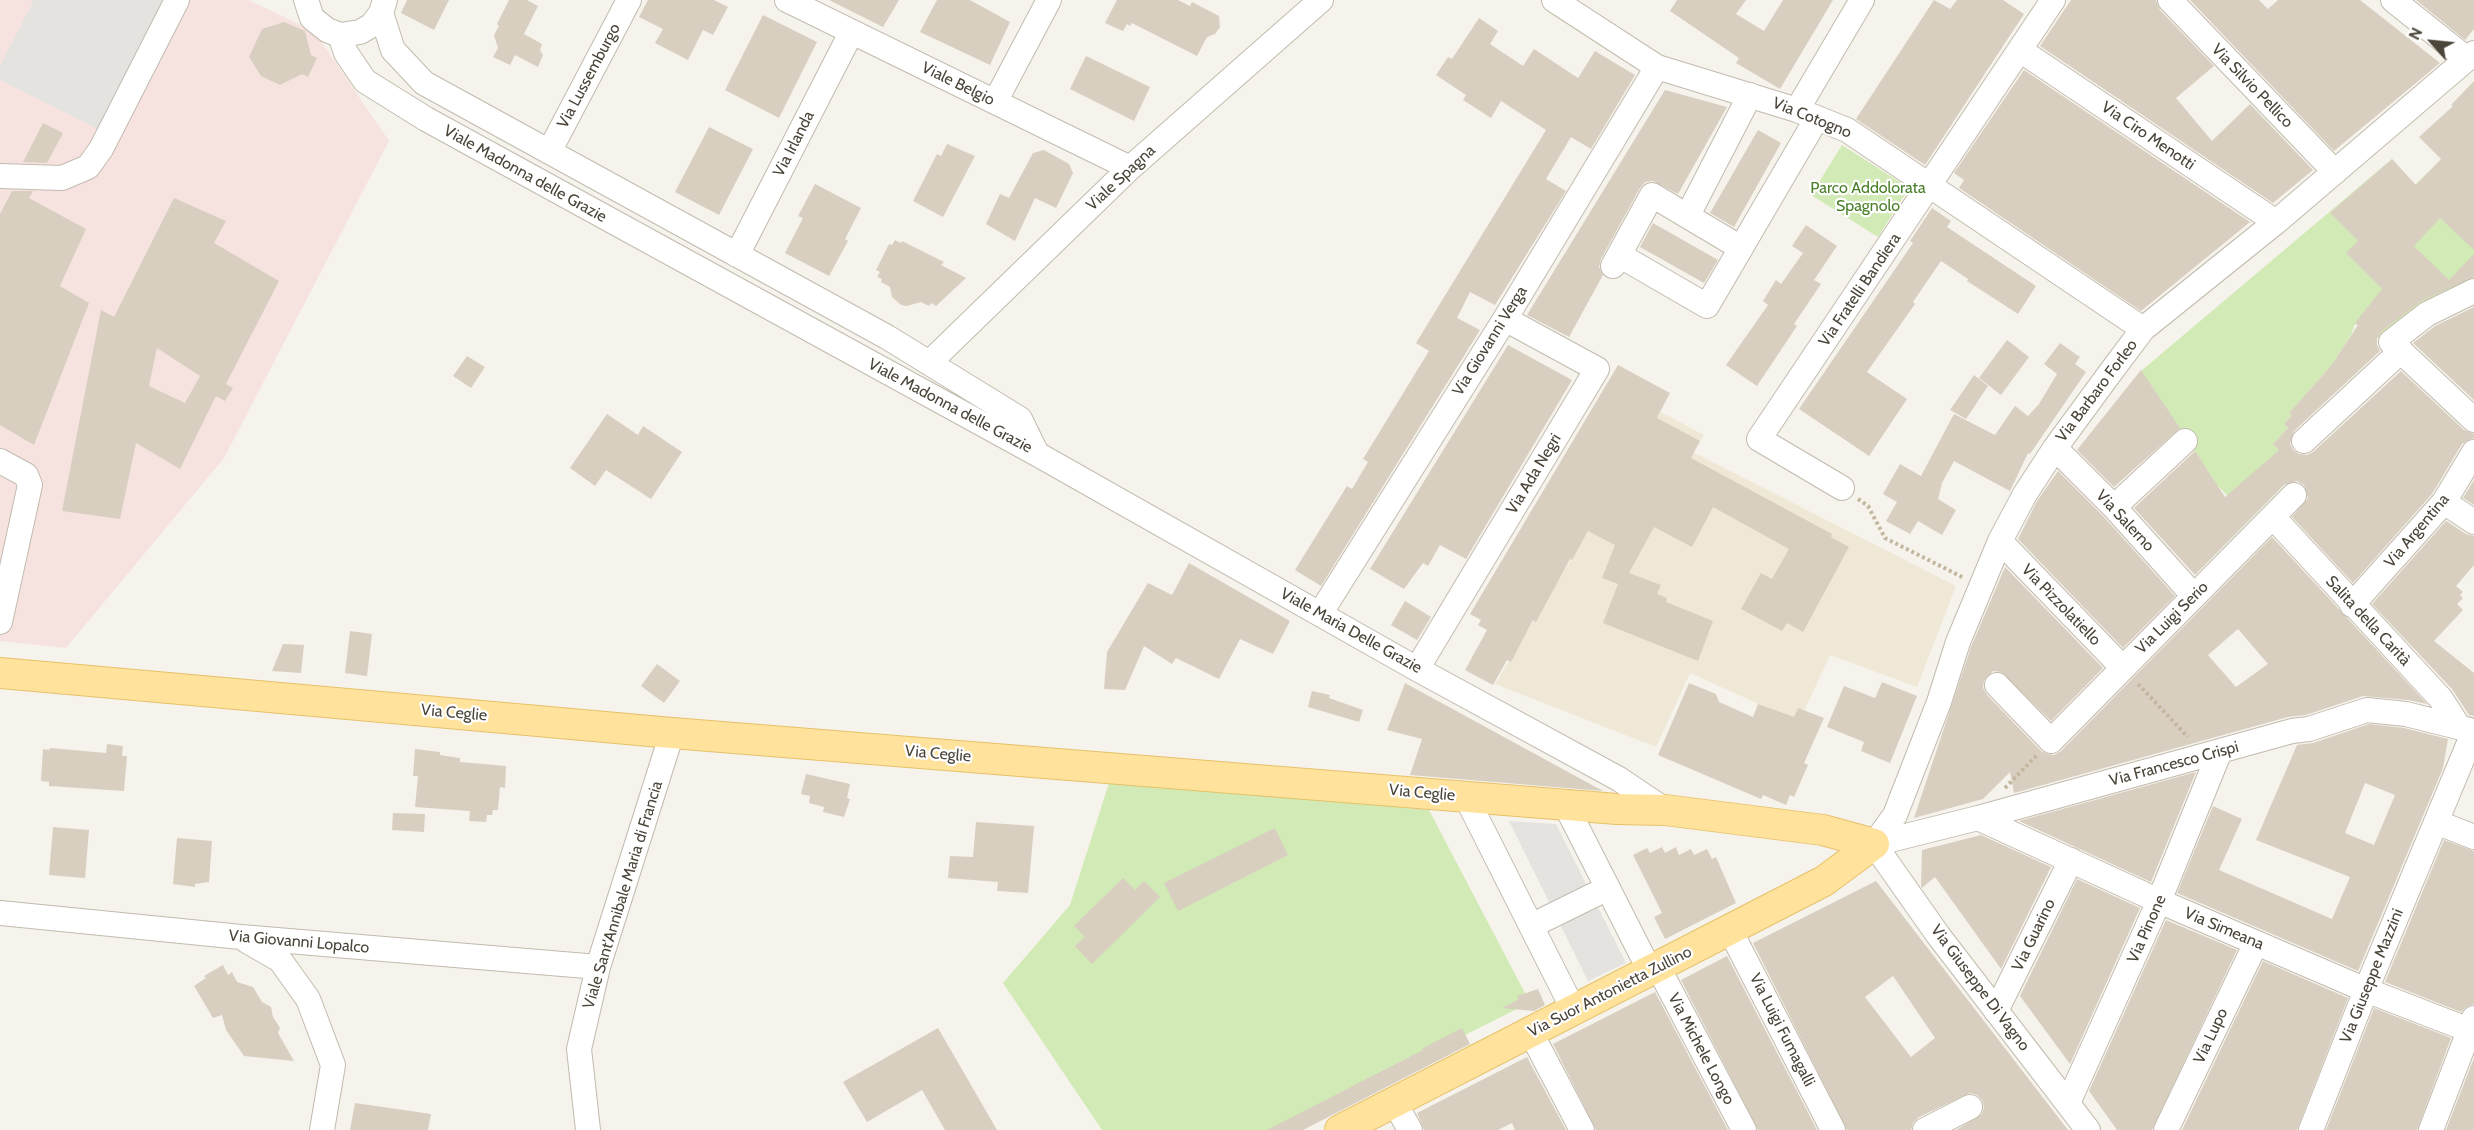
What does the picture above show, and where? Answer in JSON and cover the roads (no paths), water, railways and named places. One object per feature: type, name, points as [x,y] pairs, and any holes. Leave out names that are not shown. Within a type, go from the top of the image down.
[{"type":"main road","name":"Via Ceglie","points":[[0,673],[672,733],[1617,809],[1665,810],[1823,830],[1874,844]]},
{"type":"main road","name":"Via Suor Antonietta Zullino","points":[[1340,1130],[1824,881],[1874,844]]},
{"type":"street","points":[[0,177],[62,178],[88,166],[101,149],[177,0]]},
{"type":"street","name":"Via Lussemburgo","points":[[549,152],[629,0]]},
{"type":"street","name":"Viale Belgio","points":[[787,0],[1130,168]]},
{"type":"street","points":[[996,102],[1049,0]]},
{"type":"street","name":"Viale Spagna","points":[[928,363],[1130,168],[1321,0]]},
{"type":"street","name":"Via Cotogno","points":[[1554,0],[1657,67],[1750,95],[1847,130],[2143,329]]},
{"type":"street","points":[[1742,248],[1652,195],[1616,260],[1707,306],[1742,248],[1862,0]]},
{"type":"street","name":"Via Fratelli Bandiera","points":[[1842,488],[1759,439],[2053,0]]},
{"type":"street","name":"Via Silvio Pellico","points":[[2169,0],[2335,172]]},
{"type":"street","points":[[2393,0],[2470,56]]},
{"type":"street","points":[[303,2],[312,18],[327,30],[340,35],[360,32],[372,25],[383,7]]},
{"type":"street","name":"Viale Madonna delle Grazie","points":[[383,7],[393,50],[424,83],[928,363],[1020,419],[1037,454]]},
{"type":"street","name":"Via Irlanda","points":[[737,255],[851,33]]},
{"type":"street","name":"Viale Madonna delle Grazie","points":[[340,35],[346,53],[365,81],[426,119],[1037,454]]},
{"type":"street","name":"Via Ciro Menotti","points":[[2020,50],[2276,222]]},
{"type":"street","name":"Via Barbaro Forleo","points":[[1874,844],[1895,815],[1939,702],[1958,642],[2000,541],[2025,494],[2055,448],[2143,329],[2276,222],[2470,56]]},
{"type":"street","name":"Via Giovanni Verga","points":[[1320,614],[1505,319],[1657,67]]},
{"type":"street","points":[[1688,215],[1750,95]]},
{"type":"street","points":[[2304,441],[2427,314],[2474,291]]},
{"type":"street","name":"Via Ada Negri","points":[[1418,669],[1597,369],[1505,319]]},
{"type":"street","points":[[2396,346],[2474,420]]},
{"type":"street","points":[[2114,507],[2185,441]]},
{"type":"street","name":"Via Salerno","points":[[2055,448],[2114,507],[2194,596]]},
{"type":"street","name":"Via Argentina","points":[[2352,605],[2444,502],[2474,452]]},
{"type":"street","name":"Viale Maria Delle Grazie","points":[[1037,454],[1418,669],[1619,779],[1665,810]]},
{"type":"street","points":[[0,461],[26,475],[30,485],[0,622]]},
{"type":"street","name":"Via Luigi Serio","points":[[1998,686],[2051,741],[2294,495]]},
{"type":"street","points":[[2444,502],[2474,522]]},
{"type":"street","name":"Salita della Carità","points":[[2273,517],[2469,730]]},
{"type":"street","name":"Via Pizzolatiello","points":[[2000,541],[2122,668]]},
{"type":"street","name":"Via Francesco Crispi","points":[[1874,844],[2292,731],[2309,729],[2367,710],[2406,714],[2469,730]]},
{"type":"street","name":"Via Giuseppe Mazzini","points":[[2311,1130],[2436,822],[2469,730]]},
{"type":"street","name":"Viale Sant'Annibale Maria di Francia","points":[[588,1130],[579,1049],[598,967],[672,733]]},
{"type":"street","name":"Via Pinone","points":[[2068,1103],[2159,902],[2213,753]]},
{"type":"street","points":[[1466,797],[1574,1011]]},
{"type":"street","name":"Via Michele Longo","points":[[1564,804],[1608,888],[1744,1130]]},
{"type":"street","name":"Via Simeana","points":[[1976,818],[2159,902],[2366,990],[2472,1027]]},
{"type":"street","points":[[2436,822],[2474,837]]},
{"type":"street","name":"Via Giuseppe Di Vagno","points":[[1874,844],[1938,935],[2088,1130]]},
{"type":"street","name":"Via Guarino","points":[[1996,1011],[2071,860]]},
{"type":"street","points":[[1531,926],[1608,888]]},
{"type":"street","name":"Via Giovanni Lopalco","points":[[0,913],[241,937],[598,967]]},
{"type":"street","name":"Via Luigi Fumagalli","points":[[1730,930],[1833,1130]]},
{"type":"street","points":[[241,937],[280,960],[308,999],[333,1065],[322,1130]]},
{"type":"street","name":"Via Lupo","points":[[2166,1130],[2256,943]]},
{"type":"street","points":[[2431,1130],[2472,1027]]},
{"type":"street","points":[[1530,1033],[1582,1130]]},
{"type":"street","points":[[1395,1103],[1410,1130]]},
{"type":"street","points":[[1925,1130],[1970,1107]]},
{"type":"park label","name":"Parco Addolorata Spagnolo","points":[[1868,197]]}]
